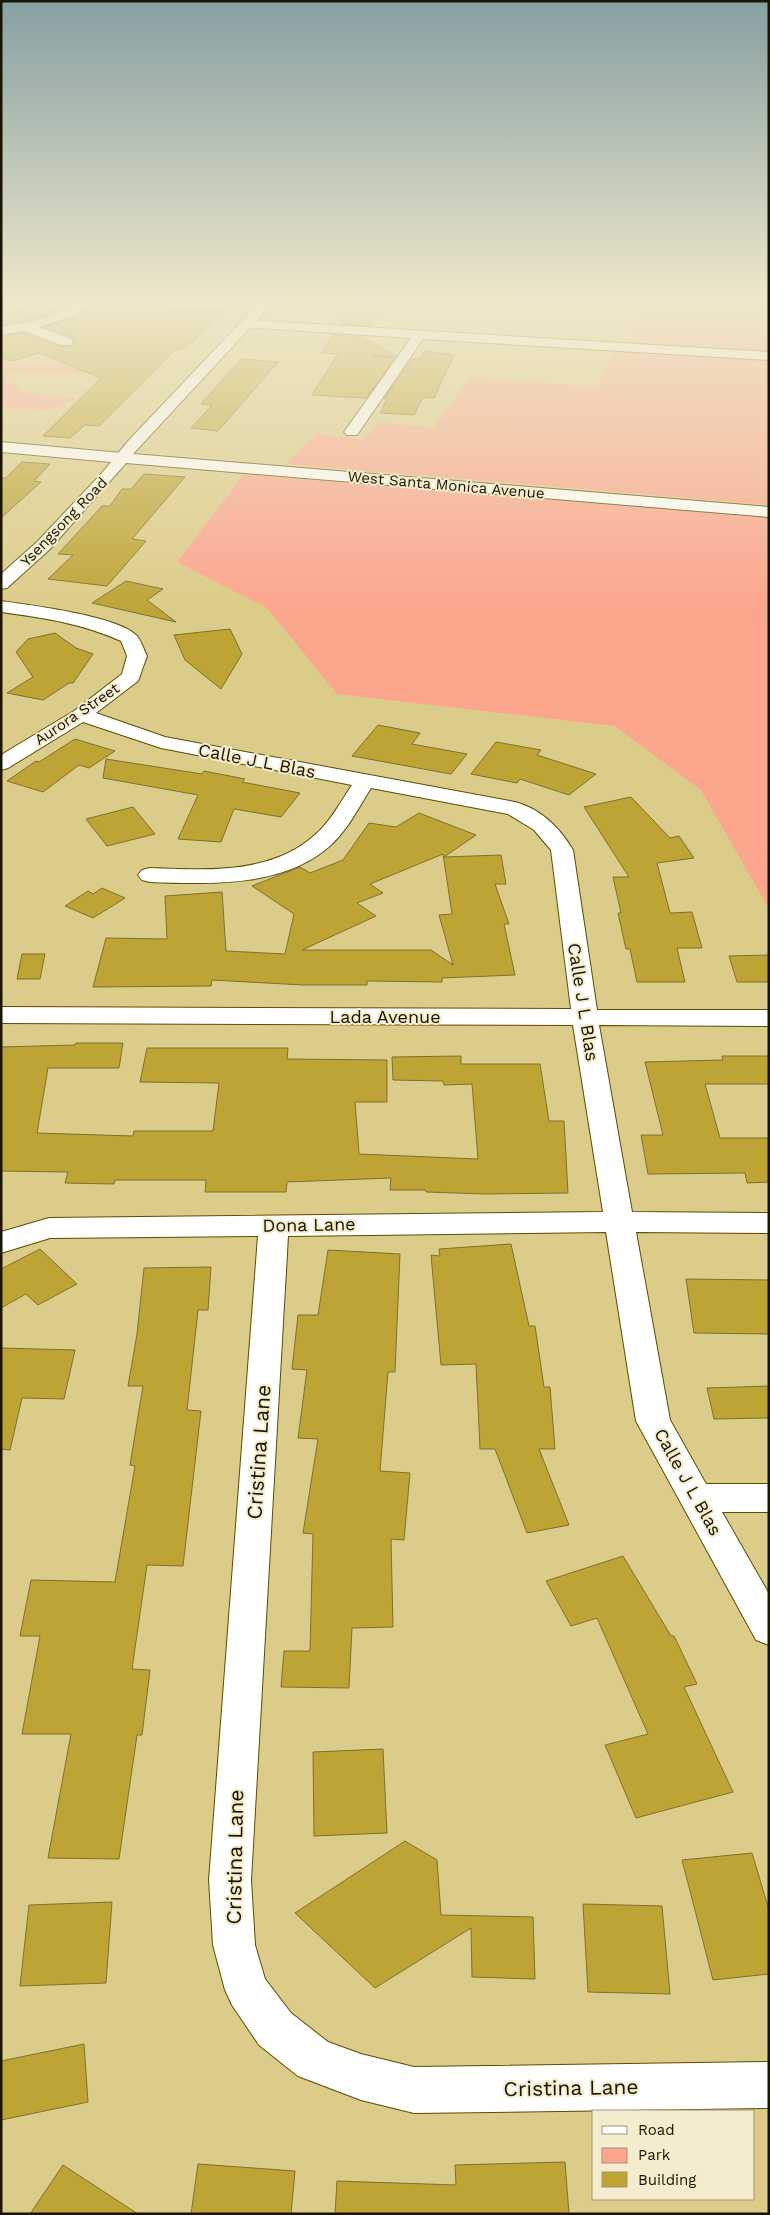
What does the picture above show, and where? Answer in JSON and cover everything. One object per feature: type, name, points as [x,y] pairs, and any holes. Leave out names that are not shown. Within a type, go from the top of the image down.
[{"type":"street","name":"Ysengsong Road","points":[[1,584],[43,546],[171,406]]},
{"type":"street","points":[[352,432],[370,406]]},
{"type":"street","name":"West Santa Monica Avenue","points":[[1,447],[769,512]]},
{"type":"street","name":"Aurora Street","points":[[1,606],[58,615],[102,625],[129,638],[138,656],[131,676],[81,715],[1,764]]},
{"type":"street","name":"Calle J L Blas","points":[[81,715],[161,742],[515,809],[537,821],[553,834],[562,850],[585,1018],[653,1421],[698,1498],[769,1629]]},
{"type":"street","points":[[150,875],[197,877],[250,874],[296,859],[324,840],[365,782]]},
{"type":"street","name":"Lada Avenue","points":[[1,1015],[769,1018]]},
{"type":"street","name":"Dona Lane","points":[[1,1242],[49,1228],[620,1222],[769,1223]]},
{"type":"street","name":"Cristina Lane","points":[[274,1225],[230,1880],[234,1945],[247,1990],[275,2029],[314,2060],[361,2077],[414,2090],[769,2086]]},
{"type":"street","points":[[698,1498],[769,1498]]},
{"type":"green space","points":[[1,406],[56,406],[45,410],[1,408]]},
{"type":"green space","points":[[449,406],[769,406],[769,505],[286,464],[316,433],[364,440],[379,422],[434,428]]},
{"type":"green space","points":[[244,474],[769,517],[769,909],[701,790],[615,726],[337,694],[267,608],[177,562]]},
{"type":"building","points":[[73,406],[119,406],[99,426],[85,425],[70,438],[43,436]]},
{"type":"building","points":[[211,406],[239,406],[218,431],[191,428]]},
{"type":"building","points":[[383,406],[418,406],[414,415],[380,413]]},
{"type":"building","points":[[22,462],[50,464],[34,481],[41,482],[1,518],[1,478],[6,478]]},
{"type":"building","points":[[144,474],[185,477],[132,539],[146,541],[107,586],[48,579],[73,555],[58,554],[102,506],[110,506],[122,489],[131,489]]},
{"type":"building","points":[[126,581],[163,589],[147,600],[176,622],[92,603]]},
{"type":"building","points":[[230,629],[242,654],[221,689],[185,660],[174,635]]},
{"type":"building","points":[[55,633],[76,648],[93,654],[73,683],[69,683],[43,700],[7,693],[33,677],[16,652],[28,639]]},
{"type":"building","points":[[378,725],[420,733],[412,744],[467,754],[451,774],[352,756]]},
{"type":"building","points":[[75,739],[115,751],[89,768],[79,765],[43,792],[7,781],[36,761],[39,762]]},
{"type":"building","points":[[496,742],[541,750],[537,755],[596,774],[569,795],[520,779],[517,783],[471,774]]},
{"type":"building","points":[[106,759],[202,774],[204,771],[245,779],[242,782],[300,793],[281,817],[234,809],[221,842],[178,839],[198,795],[103,778]]},
{"type":"building","points":[[631,797],[670,838],[679,836],[694,858],[657,863],[670,913],[692,912],[702,948],[677,948],[685,982],[637,982],[630,949],[626,949],[613,877],[629,877],[584,807]]},
{"type":"building","points":[[133,807],[155,834],[107,846],[86,819]]},
{"type":"building","points":[[419,813],[476,835],[444,857],[501,855],[506,884],[495,884],[509,924],[504,924],[515,975],[442,978],[442,982],[367,981],[367,985],[303,985],[212,980],[211,986],[93,987],[106,938],[167,939],[165,896],[222,892],[226,951],[285,954],[294,914],[252,886],[300,867],[310,873],[343,860],[369,823],[396,827]],"holes":[[[443,854],[452,914],[439,915],[453,965],[431,950],[302,950],[376,916],[357,903],[383,893],[370,884]]]},
{"type":"building","points":[[102,888],[125,898],[93,918],[65,906],[88,891],[93,894]]},
{"type":"building","points":[[22,954],[45,954],[40,979],[17,979]]},
{"type":"building","points":[[769,955],[769,982],[737,982],[729,956]]},
{"type":"building","points":[[76,1043],[123,1043],[119,1068],[48,1068],[37,1133],[133,1136],[134,1131],[213,1131],[219,1083],[140,1082],[147,1048],[288,1048],[287,1059],[387,1060],[387,1102],[355,1102],[359,1154],[478,1159],[472,1084],[444,1085],[443,1081],[393,1080],[392,1057],[461,1056],[461,1064],[540,1064],[549,1121],[564,1121],[568,1193],[486,1194],[390,1190],[391,1178],[287,1182],[286,1192],[205,1192],[206,1180],[115,1180],[114,1184],[65,1183],[68,1172],[1,1171],[1,1047],[75,1045]]},
{"type":"building","points":[[722,1056],[769,1056],[769,1084],[705,1084],[720,1138],[769,1138],[769,1182],[747,1183],[745,1173],[648,1174],[641,1135],[663,1135],[645,1062],[723,1060]]},
{"type":"building","points":[[511,1244],[529,1326],[535,1326],[544,1387],[550,1387],[555,1449],[539,1449],[569,1525],[527,1533],[495,1449],[480,1449],[476,1364],[441,1365],[431,1255],[440,1256],[439,1249]]},
{"type":"building","points":[[40,1249],[77,1284],[38,1305],[26,1294],[1,1308],[1,1269]]},
{"type":"building","points":[[328,1250],[400,1254],[395,1372],[388,1372],[380,1471],[410,1473],[404,1540],[391,1539],[393,1627],[352,1628],[349,1688],[281,1687],[284,1651],[310,1651],[313,1534],[303,1533],[318,1439],[298,1438],[307,1370],[292,1369],[298,1315],[318,1315]]},
{"type":"building","points":[[211,1267],[208,1310],[198,1310],[187,1410],[201,1411],[183,1566],[147,1565],[132,1669],[150,1670],[142,1735],[137,1735],[119,1859],[48,1858],[71,1734],[22,1734],[40,1636],[20,1636],[31,1580],[115,1582],[135,1466],[130,1465],[143,1386],[128,1386],[137,1334],[144,1268]]},
{"type":"building","points":[[686,1279],[769,1280],[769,1334],[694,1333]]},
{"type":"building","points":[[1,1348],[75,1350],[64,1399],[22,1398],[10,1450],[1,1449]]},
{"type":"building","points":[[769,1386],[769,1418],[714,1419],[707,1388]]},
{"type":"building","points":[[623,1556],[671,1636],[674,1636],[697,1684],[684,1687],[733,1792],[636,1818],[605,1745],[648,1734],[597,1618],[571,1626],[546,1581]]},
{"type":"building","points":[[383,1749],[387,1833],[314,1836],[313,1752]]},
{"type":"building","points":[[405,1841],[437,1860],[441,1915],[533,1917],[535,1979],[472,1977],[471,1928],[375,1988],[295,1913]]},
{"type":"building","points":[[752,1853],[769,1910],[769,1974],[713,1980],[682,1860]]},
{"type":"building","points":[[112,1902],[106,1983],[20,1986],[29,1905]]},
{"type":"building","points":[[583,1904],[662,1906],[670,1994],[588,1992]]},
{"type":"building","points":[[84,2044],[88,2102],[1,2120],[1,2061]]},
{"type":"building","points":[[565,2162],[569,2214],[335,2214],[337,2181],[456,2185],[455,2165]]},
{"type":"building","points":[[198,2164],[295,2171],[291,2214],[191,2214]]},
{"type":"building","points":[[63,2165],[138,2214],[30,2214]]}]
